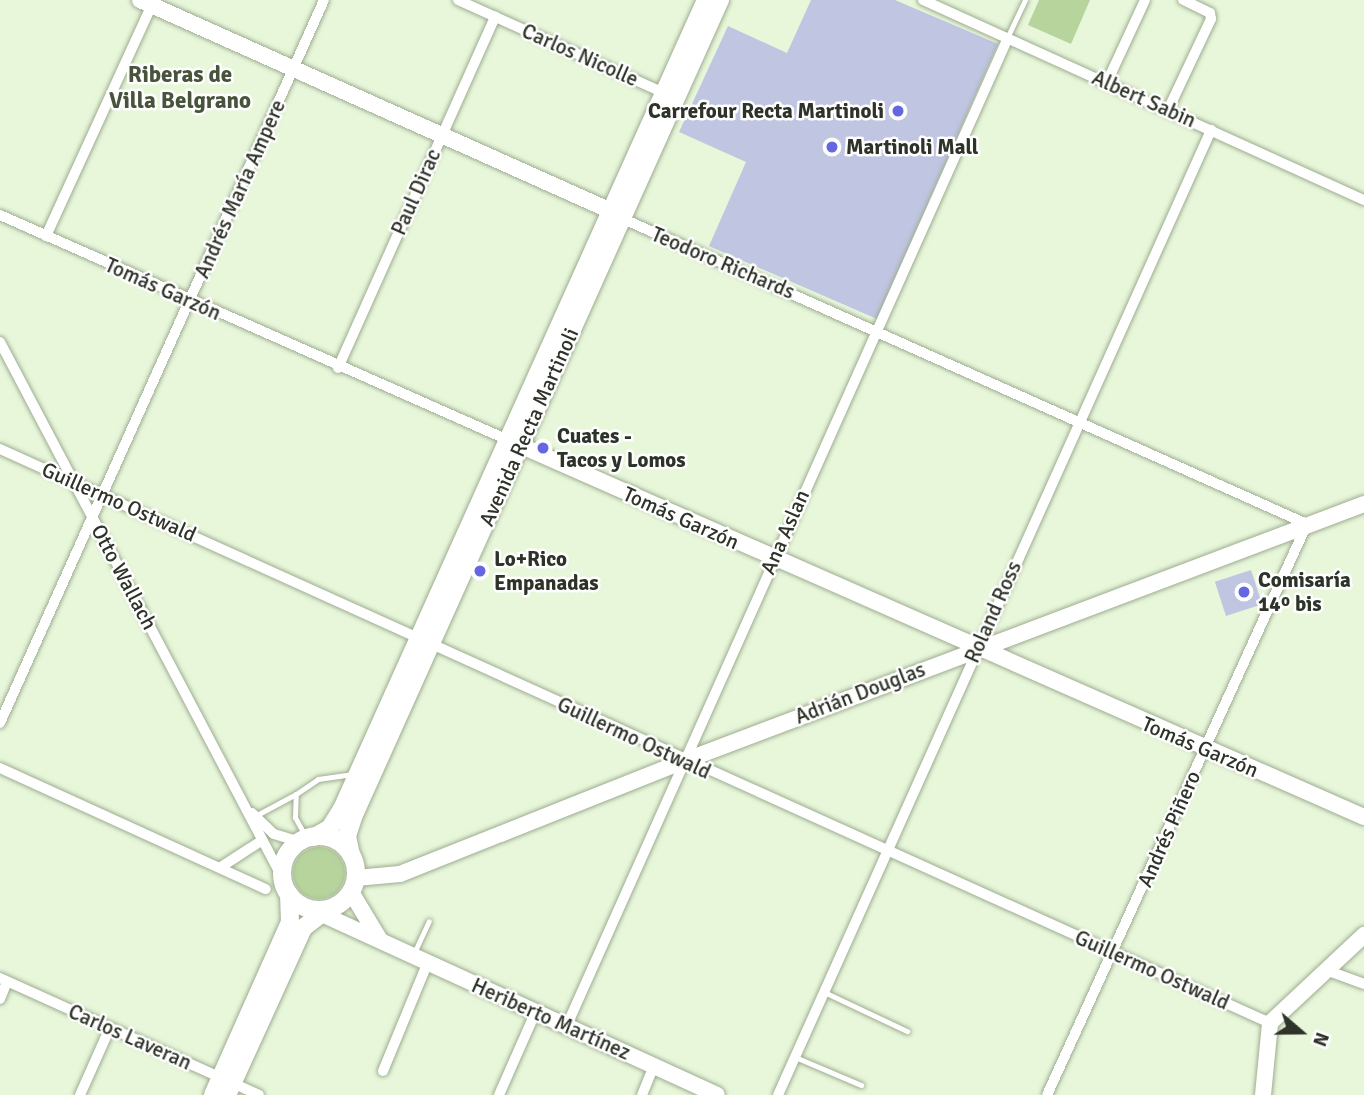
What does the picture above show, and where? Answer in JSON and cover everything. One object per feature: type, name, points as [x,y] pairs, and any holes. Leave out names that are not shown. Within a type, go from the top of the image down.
[{"type":"main road","name":"Avenida Recta Martinoli","points":[[616,215],[664,93],[706,0]]},
{"type":"main road","name":"Avenida Recta Martinoli","points":[[351,855],[348,830],[425,642],[616,215],[720,0]]},
{"type":"main road","name":"Avenida Recta Martinoli","points":[[307,839],[334,823],[425,642]]},
{"type":"main road","points":[[213,1095],[227,1085],[303,928],[319,911],[353,885],[351,855],[331,838],[307,839],[288,855],[286,886],[290,922],[227,1085]]},
{"type":"main road","points":[[286,886],[319,911]]},
{"type":"street","name":"Andrés María Ampere","points":[[0,723],[324,0]]},
{"type":"street","name":"Carlos Nicolle","points":[[458,0],[664,93]]},
{"type":"street","name":"Albert Sabin","points":[[923,0],[1364,200]]},
{"type":"street","points":[[1107,82],[1145,0]]},
{"type":"street","points":[[1168,110],[1211,19],[1210,13],[1183,0]]},
{"type":"street","name":"Teodoro Richards","points":[[149,2],[616,215],[877,329],[1307,524]]},
{"type":"street","points":[[46,236],[149,2]]},
{"type":"street","name":"Paul Dirac","points":[[338,368],[495,17]]},
{"type":"street","name":"Ana Aslan","points":[[567,1025],[772,560],[1007,40]]},
{"type":"street","name":"Roland Ross","points":[[778,1095],[1078,419],[1211,130]]},
{"type":"street","name":"Tomás Garzón","points":[[0,215],[772,560],[1364,817]]},
{"type":"street","name":"Otto Wallach","points":[[0,342],[252,814],[261,841],[286,886]]},
{"type":"street","name":"Guillermo Ostwald","points":[[0,449],[684,761],[1270,1023]]},
{"type":"street","name":"Adrián Douglas","points":[[353,885],[400,874],[684,761],[1364,504]]},
{"type":"street","name":"Andrés Piñero","points":[[1047,1095],[1307,524]]},
{"type":"street","points":[[0,768],[266,889]]},
{"type":"street","name":"Otto Wallach","points":[[252,814],[274,834],[307,839]]},
{"type":"street","points":[[220,867],[261,841]]},
{"type":"street","points":[[353,885],[384,944]]},
{"type":"street","name":"Heriberto Martínez","points":[[319,911],[420,961],[536,1011],[717,1095]]},
{"type":"street","points":[[1263,1095],[1270,1023],[1364,935]]},
{"type":"street","points":[[383,1071],[420,961]]},
{"type":"street","points":[[1326,970],[1364,984]]},
{"type":"street","points":[[0,999],[4,980]]},
{"type":"street","name":"Carlos Laveran","points":[[4,980],[227,1085],[260,1095]]},
{"type":"street","points":[[499,1095],[536,1011]]},
{"type":"street","points":[[80,1095],[109,1030]]},
{"type":"street","points":[[642,1095],[654,1066]]},
{"type":"lane","points":[[1007,40],[1025,0]]},
{"type":"lane","points":[[252,814],[296,794],[318,779],[358,773]]},
{"type":"lane","points":[[296,794],[295,817],[307,839]]},
{"type":"lane","points":[[420,961],[429,921]]},
{"type":"lane","points":[[824,992],[907,1031]]},
{"type":"lane","points":[[795,1057],[861,1085]]},
{"type":"green space","points":[[1039,0],[1090,0],[1071,44],[1028,25]]},
{"type":"green space","points":[[319,847],[329,849],[337,855],[343,863],[343,883],[337,891],[329,897],[319,899],[309,897],[301,891],[295,883],[293,873],[295,863],[301,855],[309,849]]},
{"type":"building","name":"Martinoli Mall","points":[[811,0],[895,0],[998,44],[877,319],[709,246],[746,162],[679,132],[728,26],[787,53]]},
{"type":"building","points":[[1251,570],[1262,604],[1226,616],[1215,582]]},
{"type":"place","name":"Carrefour Recta Martinoli","points":[[898,111]]},
{"type":"place","name":"Martinoli Mall","points":[[832,147]]},
{"type":"place","name":"Cuates - Tacos y Lomos","points":[[543,448]]},
{"type":"place","name":"Lo+Rico Empanadas","points":[[480,571]]},
{"type":"place","name":"Comisaría 14º bis","points":[[1244,592]]},
{"type":"district","name":"Riberas de Villa Belgrano","points":[[180,88]]}]
